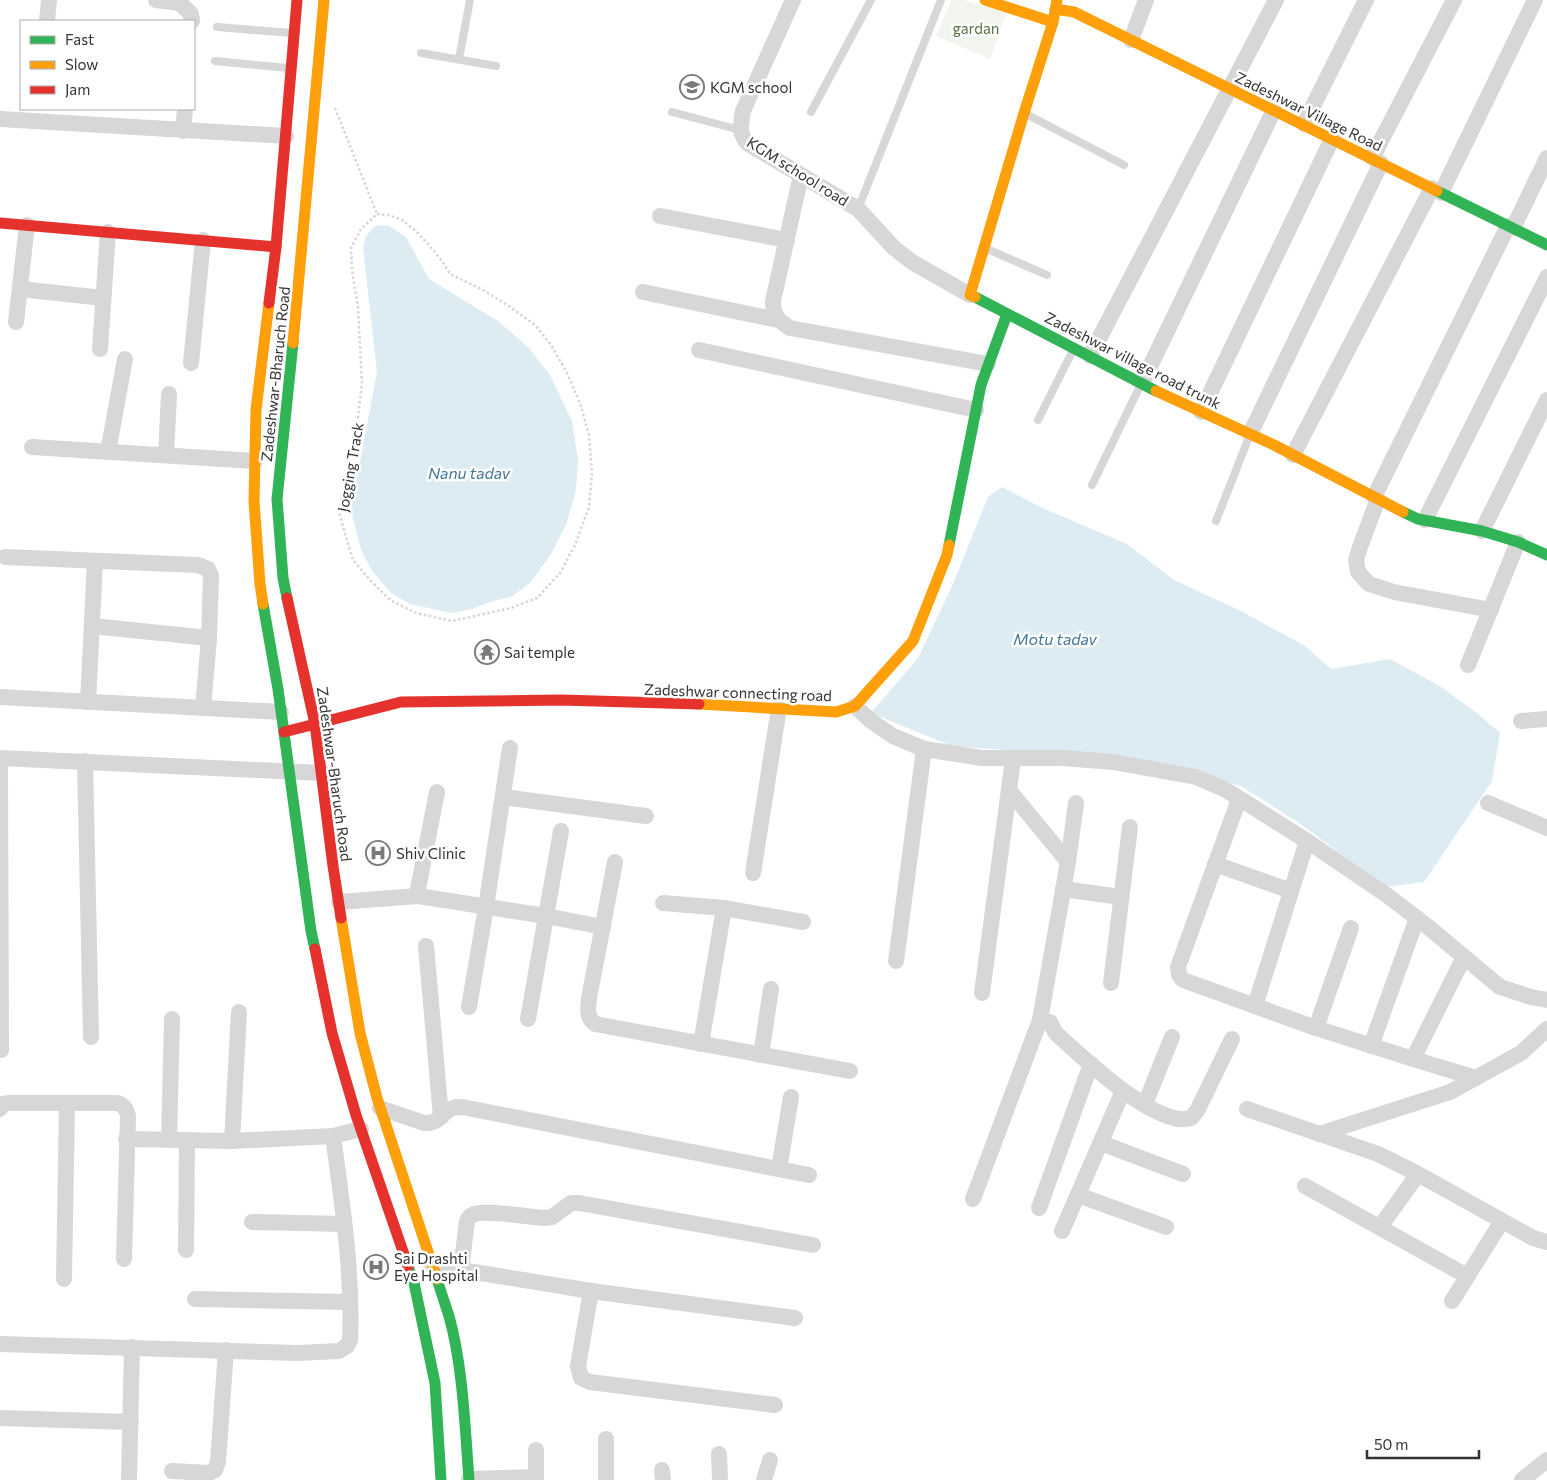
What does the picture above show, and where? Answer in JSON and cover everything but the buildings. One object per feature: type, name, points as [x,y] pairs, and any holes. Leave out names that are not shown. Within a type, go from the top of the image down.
[{"type":"main road","name":"Zadeshwar-Bharuch Road","points":[[297,0],[276,247],[256,410],[254,501],[260,584],[284,732],[311,931],[332,1033],[361,1130],[414,1283],[434,1383],[454,1462],[469,1479]]},
{"type":"main road","name":"Zadeshwar-Bharuch Road","points":[[324,0],[297,307],[281,453],[278,499],[283,578],[315,724],[339,902],[360,1033],[380,1108],[449,1317],[456,1349],[463,1395],[454,1462],[441,1480]]},
{"type":"main road","points":[[985,0],[1053,22]]},
{"type":"main road","points":[[970,295],[1053,22],[1054,3]]},
{"type":"main road","name":"Zadeshwar Village Road","points":[[1054,3],[1304,124],[1547,245]]},
{"type":"main road","points":[[0,223],[276,247]]},
{"type":"main road","name":"Zadeshwar village road trunk","points":[[970,295],[1142,383],[1293,455],[1418,519],[1482,531],[1518,542],[1547,555]]},
{"type":"main road","points":[[855,706],[913,640],[947,556],[981,385],[1007,314]]},
{"type":"main road","name":"Zadeshwar connecting road","points":[[284,732],[401,702],[560,700],[728,705],[836,712],[855,706]]},
{"type":"street","points":[[47,20],[49,0]]},
{"type":"street","points":[[156,0],[180,3],[191,14],[192,20]]},
{"type":"street","name":"KGM school road","points":[[793,0],[743,111],[740,130],[748,143],[858,209],[894,248],[912,262],[970,295]]},
{"type":"street","points":[[1131,40],[1146,0]]},
{"type":"street","points":[[1090,356],[1276,0]]},
{"type":"street","points":[[1304,124],[1366,0]]},
{"type":"street","points":[[1250,434],[1376,160],[1454,0]]},
{"type":"street","points":[[1293,455],[1437,190],[1535,0]]},
{"type":"street","points":[[183,131],[185,110]]},
{"type":"street","points":[[1142,383],[1274,110]]},
{"type":"street","points":[[0,119],[37,115],[183,131],[286,136]]},
{"type":"street","points":[[1201,412],[1332,138]]},
{"type":"street","points":[[1491,610],[1394,592],[1369,584],[1358,572],[1356,560],[1376,498],[1510,227],[1547,158]]},
{"type":"street","points":[[778,320],[773,310],[773,301],[801,175]]},
{"type":"street","points":[[660,216],[787,240]]},
{"type":"street","points":[[16,322],[28,225]]},
{"type":"street","points":[[100,349],[108,232]]},
{"type":"street","points":[[191,363],[203,240]]},
{"type":"street","points":[[1425,520],[1547,277]]},
{"type":"street","points":[[20,290],[103,298]]},
{"type":"street","points":[[643,292],[778,320],[790,328],[988,364]]},
{"type":"street","points":[[699,350],[976,410]]},
{"type":"street","points":[[108,452],[125,359]]},
{"type":"street","points":[[166,456],[169,394]]},
{"type":"street","points":[[1482,531],[1547,400]]},
{"type":"street","points":[[32,447],[255,461]]},
{"type":"street","points":[[1468,665],[1518,542]]},
{"type":"street","points":[[5,557],[208,568],[211,576],[204,708]]},
{"type":"street","points":[[88,702],[95,561]]},
{"type":"street","points":[[92,626],[209,638]]},
{"type":"street","points":[[0,697],[281,712]]},
{"type":"street","points":[[855,706],[871,722],[893,736],[924,749],[982,758],[1073,758],[1113,762],[1196,777],[1226,790],[1307,841],[1388,896],[1500,987],[1530,997],[1547,1000]]},
{"type":"street","points":[[753,873],[779,708]]},
{"type":"street","points":[[1521,721],[1547,719]]},
{"type":"street","points":[[469,1007],[510,748]]},
{"type":"street","points":[[896,962],[924,749]]},
{"type":"street","points":[[0,758],[322,773]]},
{"type":"street","points":[[982,994],[1013,759]]},
{"type":"street","points":[[85,762],[91,1037]]},
{"type":"street","points":[[0,767],[1,1050]]},
{"type":"street","points":[[1009,790],[1068,862]]},
{"type":"street","points":[[418,896],[437,792]]},
{"type":"street","points":[[503,797],[646,816]]},
{"type":"street","points":[[1239,799],[1178,967],[1179,975],[1183,980],[1316,1028],[1476,1078]]},
{"type":"street","points":[[973,1199],[1040,1020],[1068,862],[1076,803]]},
{"type":"street","points":[[1488,803],[1547,828]]},
{"type":"street","points":[[1111,983],[1130,827]]},
{"type":"street","points":[[528,1019],[561,831]]},
{"type":"street","points":[[1255,1006],[1307,841]]},
{"type":"street","points":[[615,862],[589,998],[588,1014],[590,1020],[595,1024],[850,1071]]},
{"type":"street","points":[[1215,864],[1291,892]]},
{"type":"street","points":[[1063,890],[1121,897]]},
{"type":"street","points":[[339,902],[418,896],[603,927]]},
{"type":"street","points":[[662,903],[724,908],[803,922]]},
{"type":"street","points":[[701,1044],[724,908]]},
{"type":"street","points":[[1372,1046],[1417,918]]},
{"type":"street","points":[[1316,1028],[1351,928]]},
{"type":"street","points":[[426,946],[442,1117]]},
{"type":"street","points":[[1413,1059],[1464,957]]},
{"type":"street","points":[[761,1055],[772,989]]},
{"type":"street","points":[[232,1141],[239,1012]]},
{"type":"street","points":[[169,1140],[172,1019]]},
{"type":"street","points":[[1040,1020],[1050,1022],[1055,1032],[1062,1039],[1123,1091],[1159,1112],[1181,1120],[1191,1118],[1197,1111],[1232,1039]]},
{"type":"street","points":[[1319,1134],[1450,1092],[1521,1053],[1547,1029]]},
{"type":"street","points":[[1145,1104],[1172,1037]]},
{"type":"street","points":[[1039,1208],[1091,1064]]},
{"type":"street","points":[[1062,1231],[1123,1091]]},
{"type":"street","points":[[779,1169],[791,1096]]},
{"type":"street","points":[[0,1108],[3,1104],[8,1103],[118,1103],[127,1109],[124,1259]]},
{"type":"street","points":[[64,1279],[67,1103]]},
{"type":"street","points":[[380,1108],[424,1123],[431,1123],[453,1108],[462,1107],[809,1175]]},
{"type":"street","points":[[1247,1108],[1378,1154],[1533,1238],[1547,1242]]},
{"type":"street","points":[[126,1139],[232,1141],[333,1136],[361,1130]]},
{"type":"street","points":[[0,1344],[298,1353],[339,1351],[347,1346],[350,1340],[350,1302],[344,1224],[333,1136]]},
{"type":"street","points":[[186,1250],[187,1140]]},
{"type":"street","points":[[1100,1143],[1183,1174]]},
{"type":"street","points":[[1380,1228],[1418,1174]]},
{"type":"street","points":[[1304,1186],[1467,1276]]},
{"type":"street","points":[[1078,1195],[1166,1227]]},
{"type":"street","points":[[461,1270],[466,1221],[470,1216],[478,1213],[488,1213],[552,1217],[571,1203],[813,1245]]},
{"type":"street","points":[[1452,1301],[1502,1221]]},
{"type":"street","points":[[252,1222],[344,1224]]},
{"type":"street","points":[[431,1265],[591,1291],[795,1318]]},
{"type":"street","points":[[591,1291],[578,1366],[581,1378],[590,1382],[775,1406]]},
{"type":"street","points":[[195,1300],[350,1302]]},
{"type":"street","points":[[129,1480],[132,1347]]},
{"type":"street","points":[[172,1471],[209,1473],[215,1470],[218,1462],[226,1350]]},
{"type":"street","points":[[0,1418],[130,1422]]},
{"type":"street","points":[[606,1439],[606,1480]]},
{"type":"street","points":[[469,1479],[536,1479],[536,1450]]},
{"type":"street","points":[[719,1454],[720,1480]]},
{"type":"street","points":[[764,1480],[770,1460]]},
{"type":"street","points":[[1522,1480],[1547,1460]]},
{"type":"lane","points":[[459,59],[470,0]]},
{"type":"lane","points":[[810,112],[872,0]]},
{"type":"lane","points":[[858,209],[941,0]]},
{"type":"lane","points":[[216,27],[294,33]]},
{"type":"lane","points":[[421,53],[496,66]]},
{"type":"lane","points":[[215,61],[292,68]]},
{"type":"lane","points":[[672,112],[740,130]]},
{"type":"lane","points":[[1024,113],[1124,165]]},
{"type":"lane","points":[[984,247],[1047,275]]},
{"type":"lane","points":[[1038,420],[1074,348]]},
{"type":"lane","points":[[1092,485],[1142,383]]},
{"type":"lane","points":[[1216,521],[1250,434]]},
{"type":"path","points":[[333,103],[377,214]]},
{"type":"path","name":"Jogging Track","points":[[377,214],[388,215],[402,220],[428,244],[450,274],[502,302],[536,326],[551,345],[567,373],[580,403],[589,435],[592,474],[588,507],[576,545],[560,573],[537,598],[511,608],[452,622],[416,613],[390,600],[369,578],[353,560],[344,534],[339,511],[344,484],[354,450],[362,384],[358,307],[352,270],[351,248],[361,230],[377,214]]},
{"type":"green space","name":"gardan","points":[[952,0],[963,0],[1006,13],[990,59],[936,36]]},
{"type":"water","name":"Nanu tadav","points":[[388,225],[406,237],[429,279],[498,321],[528,347],[550,375],[572,421],[578,460],[576,490],[566,525],[551,554],[531,582],[511,597],[472,609],[451,613],[410,604],[391,593],[372,571],[361,550],[351,510],[377,372],[363,248],[366,236],[375,226]]},
{"type":"water","name":"Motu tadav","points":[[1002,487],[1040,507],[1127,544],[1174,580],[1239,610],[1305,646],[1331,669],[1390,659],[1441,687],[1500,733],[1492,781],[1424,882],[1385,887],[1302,825],[1241,786],[1155,764],[1086,756],[952,746],[871,713],[918,658],[953,584],[988,497]]},
{"type":"traffic: fast","points":[[1437,191],[1547,245]]},
{"type":"traffic: fast","points":[[975,297],[1156,391]]},
{"type":"traffic: fast","points":[[949,545],[981,385],[1007,314]]},
{"type":"traffic: fast","points":[[287,598],[283,578],[277,499],[293,343]]},
{"type":"traffic: fast","points":[[1403,512],[1418,519],[1482,531],[1518,542],[1547,555]]},
{"type":"traffic: fast","points":[[263,604],[278,689],[315,949]]},
{"type":"traffic: fast","points":[[408,1266],[414,1283],[435,1383],[441,1480]]},
{"type":"traffic: fast","points":[[437,1279],[454,1335],[463,1397],[469,1480]]},
{"type":"traffic: slow","points":[[293,343],[324,0]]},
{"type":"traffic: slow","points":[[985,0],[1053,22]]},
{"type":"traffic: slow","points":[[975,297],[970,295],[1053,22],[1057,0]]},
{"type":"traffic: slow","points":[[1055,9],[1074,12],[1437,191]]},
{"type":"traffic: slow","points":[[263,604],[254,501],[256,410],[269,303]]},
{"type":"traffic: slow","points":[[1156,391],[1274,445],[1403,512]]},
{"type":"traffic: slow","points":[[699,704],[836,712],[855,706],[913,641],[947,555],[949,545]]},
{"type":"traffic: slow","points":[[341,918],[360,1033],[377,1098],[437,1279]]},
{"type":"traffic: jam","points":[[269,303],[276,247],[297,0]]},
{"type":"traffic: jam","points":[[0,223],[276,247]]},
{"type":"traffic: jam","points":[[287,598],[315,724],[341,918]]},
{"type":"traffic: jam","points":[[284,732],[401,702],[561,700],[699,704]]},
{"type":"traffic: jam","points":[[315,949],[332,1033],[356,1115],[408,1266]]},
{"type":"place","name":"KGM school","points":[[692,87]]},
{"type":"place","name":"Sai temple","points":[[487,652]]},
{"type":"place","name":"Shiv Clinic","points":[[378,853]]},
{"type":"place","name":"Sai Drashti Eye Hospital","points":[[376,1267]]}]
